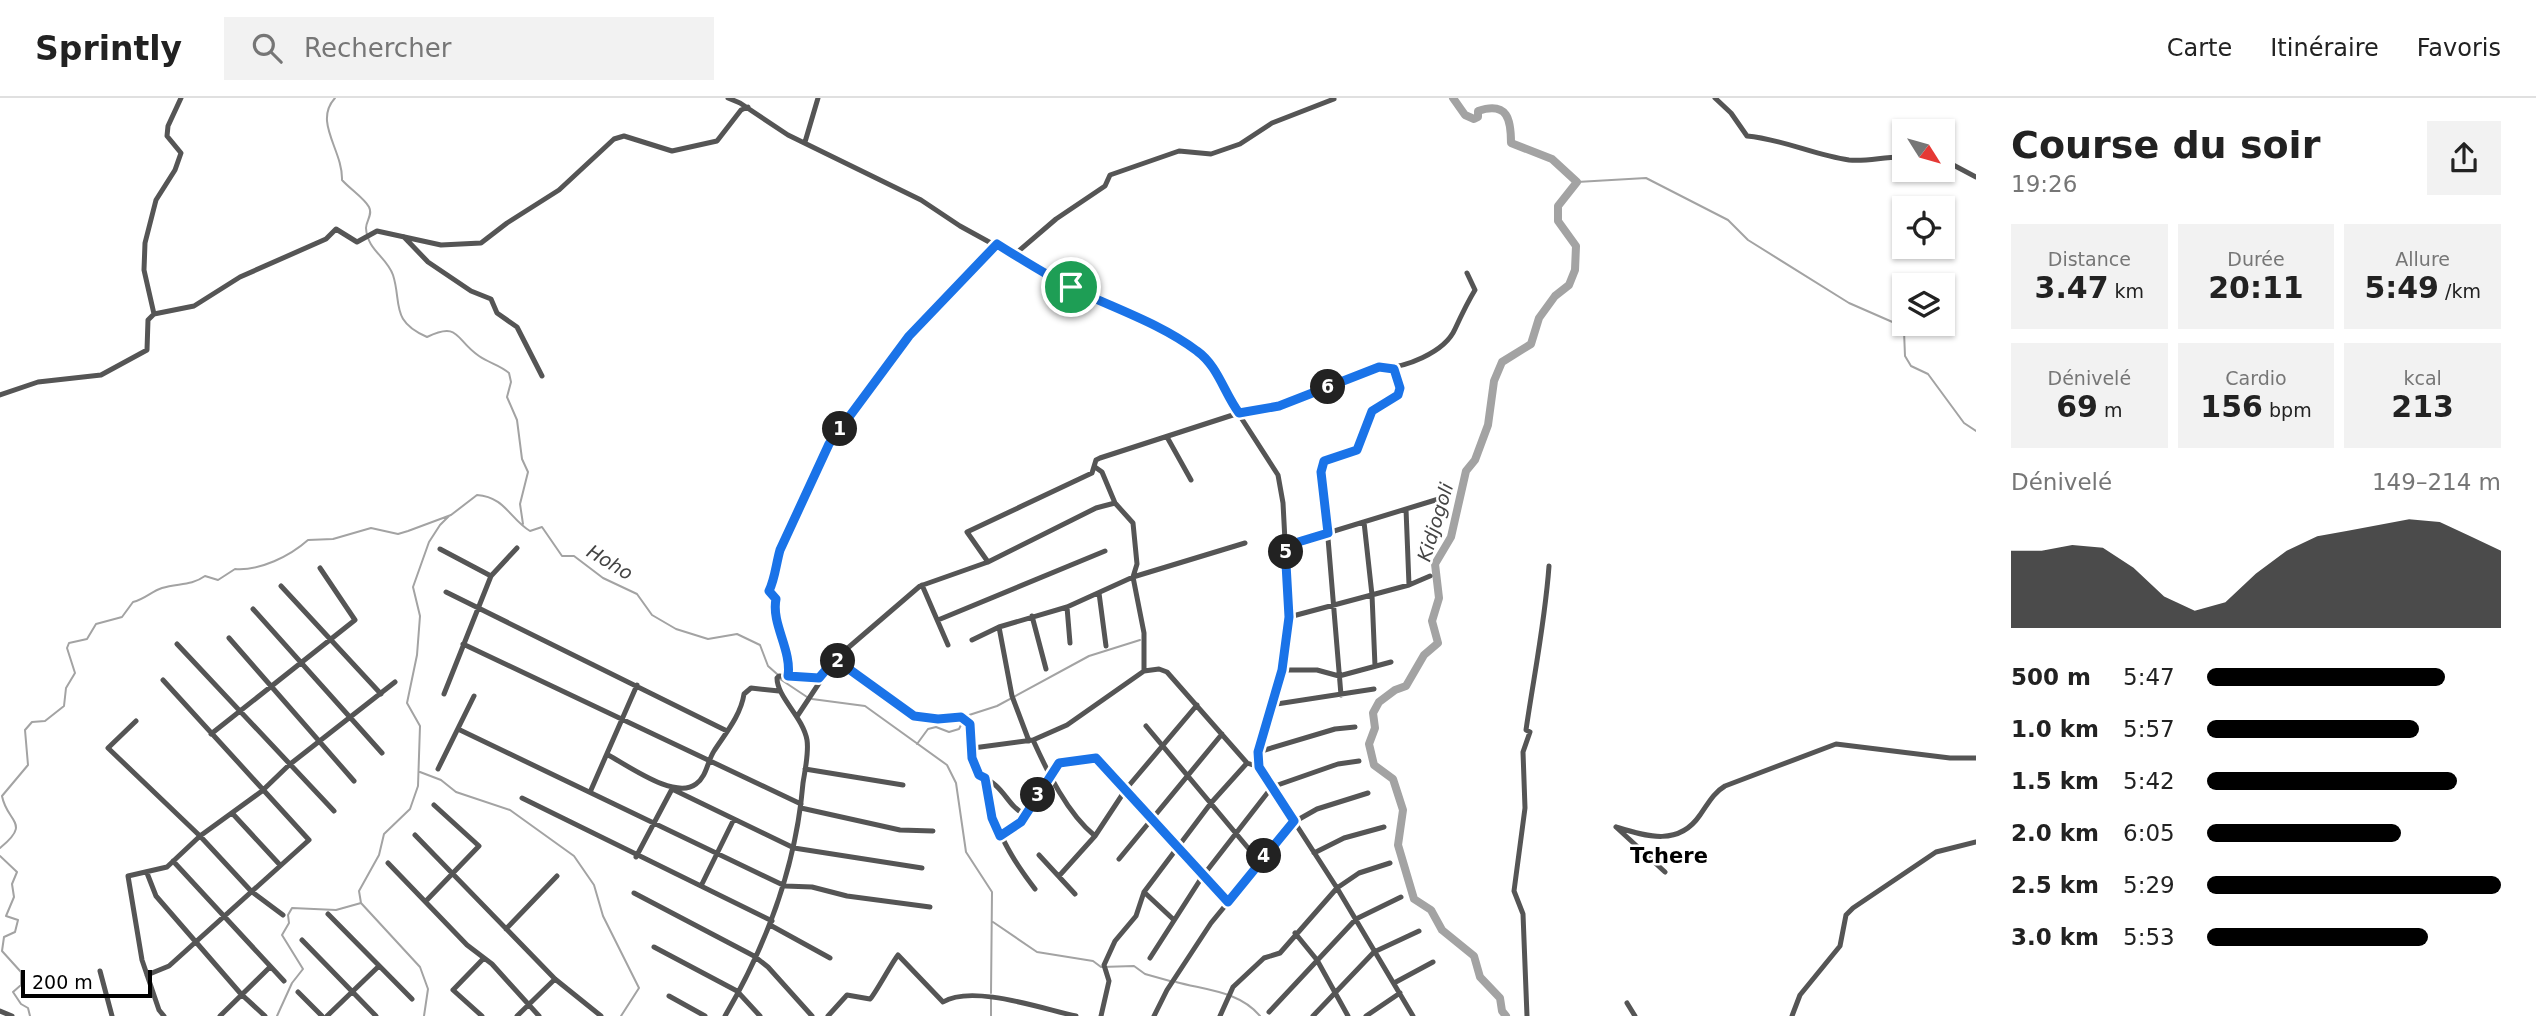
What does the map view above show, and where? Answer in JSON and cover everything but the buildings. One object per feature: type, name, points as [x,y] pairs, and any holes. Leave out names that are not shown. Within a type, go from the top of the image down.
[{"type":"street","points":[[153,314],[144,270],[145,243],[156,200],[175,170],[181,153],[167,136],[168,126],[181,98]]},
{"type":"street","points":[[728,98],[748,107],[805,142],[913,195],[960,226],[1071,287],[1131,314],[1198,351],[1217,373],[1229,399],[1278,475],[1283,503],[1289,617],[1282,670],[1258,752],[1259,767],[1337,888],[1413,1016]]},
{"type":"street","points":[[805,142],[818,98]]},
{"type":"street","points":[[1715,98],[1731,113],[1747,136],[1771,138],[1798,150],[1847,159],[1892,157]]},
{"type":"street","points":[[1014,255],[1056,219],[1105,187],[1110,175],[1179,151],[1211,154],[1240,144],[1272,123],[1334,99]]},
{"type":"street","points":[[0,395],[38,382],[101,375],[147,350],[148,320],[153,314],[194,306],[240,277],[326,239],[336,229],[357,242],[377,231],[441,245],[481,243],[559,190],[614,139],[624,136],[672,151],[717,141],[741,110],[748,107]]},
{"type":"street","points":[[1955,166],[1976,177]]},
{"type":"street","points":[[404,237],[428,262],[471,291],[491,299],[496,313],[517,327],[542,376]]},
{"type":"street","points":[[788,676],[785,640],[774,609],[776,599],[769,591],[774,581],[774,569],[780,550],[829,444],[909,336],[997,244]]},
{"type":"street","points":[[988,562],[967,532],[1092,473],[1100,458],[1239,413],[1279,406],[1379,367],[1394,369],[1429,355],[1455,331],[1458,320],[1465,313],[1475,290],[1467,273]]},
{"type":"street","points":[[1340,695],[1335,604],[1321,472],[1324,461],[1353,453],[1362,445],[1372,411],[1398,395],[1400,388],[1394,369]]},
{"type":"street","points":[[1167,437],[1191,480]]},
{"type":"street","points":[[1095,467],[1102,472],[1115,503],[1133,523],[1137,564],[1133,577],[1144,633],[1144,671]]},
{"type":"street","points":[[1285,546],[1442,498]]},
{"type":"street","points":[[798,715],[819,678],[835,659],[922,585],[988,562],[1096,508],[1115,503]]},
{"type":"street","points":[[1406,509],[1409,585]]},
{"type":"street","points":[[1364,522],[1372,595],[1375,666]]},
{"type":"street","points":[[972,640],[999,627],[1067,607],[1133,577],[1245,543]]},
{"type":"street","points":[[444,694],[491,576],[517,548]]},
{"type":"street","points":[[440,549],[491,576]]},
{"type":"street","points":[[937,620],[1105,551]]},
{"type":"street","points":[[1527,1016],[1523,914],[1514,891],[1525,803],[1523,752],[1530,732],[1526,730],[1532,683],[1543,640],[1549,566]]},
{"type":"street","points":[[211,734],[355,620],[320,568]]},
{"type":"street","points":[[1289,617],[1409,585],[1430,576]]},
{"type":"street","points":[[922,585],[948,645]]},
{"type":"street","points":[[281,586],[381,694]]},
{"type":"street","points":[[446,592],[573,657],[637,685],[727,730]]},
{"type":"street","points":[[1099,593],[1106,646]]},
{"type":"street","points":[[1067,607],[1070,643]]},
{"type":"street","points":[[253,609],[382,753]]},
{"type":"street","points":[[1032,616],[1046,669]]},
{"type":"street","points":[[999,627],[1012,696],[1031,741],[1050,776],[1087,829],[1095,835]]},
{"type":"street","points":[[229,638],[354,781]]},
{"type":"street","points":[[177,644],[334,811]]},
{"type":"street","points":[[463,645],[801,806],[900,830],[933,831]]},
{"type":"street","points":[[835,659],[914,716],[938,719],[961,717],[970,724],[972,758],[979,775],[997,783],[1019,812],[1026,815]]},
{"type":"street","points":[[1282,670],[1317,670],[1339,676],[1391,662]]},
{"type":"street","points":[[973,748],[1031,741],[1067,725],[1144,671],[1159,669],[1167,672],[1247,763],[1259,767]]},
{"type":"street","points":[[725,1016],[771,923],[785,886],[801,806],[807,741],[798,715],[779,691],[778,677],[819,678]]},
{"type":"street","points":[[147,975],[169,966],[309,840],[163,680]]},
{"type":"street","points":[[164,1016],[159,1010],[147,975],[128,876],[167,867],[200,836],[262,791],[289,765],[395,682]]},
{"type":"street","points":[[591,790],[637,685]]},
{"type":"street","points":[[672,789],[696,785],[743,705],[744,694],[751,688],[779,691]]},
{"type":"street","points":[[1270,705],[1374,689]]},
{"type":"street","points":[[438,769],[460,730],[474,696]]},
{"type":"street","points":[[1059,876],[1095,835],[1126,789],[1197,705]]},
{"type":"street","points":[[136,721],[108,748],[200,836],[251,891],[282,915]]},
{"type":"street","points":[[1146,726],[1259,861]]},
{"type":"street","points":[[1258,752],[1335,729],[1355,727]]},
{"type":"street","points":[[460,730],[591,790],[785,886],[812,887],[847,897],[930,907]]},
{"type":"street","points":[[1119,859],[1222,733]]},
{"type":"street","points":[[1665,872],[1616,827],[1645,835],[1683,834],[1690,829],[1716,793],[1725,786],[1836,744],[1950,758],[1976,758]]},
{"type":"street","points":[[608,755],[794,848],[922,868]]},
{"type":"street","points":[[1000,836],[1026,815],[1050,776],[1065,760],[1096,758],[1202,877],[1228,902]]},
{"type":"street","points":[[1150,958],[1202,877],[1272,787],[1338,764],[1359,761]]},
{"type":"street","points":[[1101,1016],[1109,981],[1104,967],[1115,941],[1136,916],[1144,892],[1177,847],[1247,763]]},
{"type":"street","points":[[805,769],[902,786]]},
{"type":"street","points":[[985,778],[992,818],[1000,836],[1035,889]]},
{"type":"street","points":[[636,857],[672,789]]},
{"type":"street","points":[[1154,1016],[1182,968],[1228,902],[1294,821],[1317,809],[1368,793]]},
{"type":"street","points":[[522,798],[636,857],[701,886],[830,958]]},
{"type":"street","points":[[426,901],[479,846],[435,806]]},
{"type":"street","points":[[232,813],[280,865]]},
{"type":"street","points":[[701,886],[734,819]]},
{"type":"street","points":[[1314,853],[1344,838],[1384,827]]},
{"type":"street","points":[[415,835],[555,979],[600,1016]]},
{"type":"street","points":[[1792,1016],[1800,995],[1840,946],[1846,915],[1853,908],[1936,852],[1976,842]]},
{"type":"street","points":[[1039,855],[1075,894]]},
{"type":"street","points":[[173,861],[284,981]]},
{"type":"street","points":[[388,863],[467,946],[484,958],[527,1006],[540,1016]]},
{"type":"street","points":[[1220,1016],[1233,987],[1264,958],[1280,953],[1337,888],[1359,873],[1390,863]]},
{"type":"street","points":[[147,873],[156,897],[241,994],[265,1016]]},
{"type":"street","points":[[506,929],[557,876]]},
{"type":"street","points":[[1144,892],[1174,920]]},
{"type":"street","points":[[634,893],[754,956],[768,967],[812,1016]]},
{"type":"street","points":[[1269,1012],[1356,919],[1401,897]]},
{"type":"street","points":[[328,914],[412,999]]},
{"type":"street","points":[[1313,1016],[1374,952],[1419,931]]},
{"type":"street","points":[[1295,933],[1317,960],[1348,1016]]},
{"type":"street","points":[[302,940],[376,1016]]},
{"type":"street","points":[[654,947],[737,991],[760,1016]]},
{"type":"street","points":[[828,1016],[847,995],[870,999],[875,996],[883,975],[898,955],[943,1002],[954,996],[973,995],[1076,1016]]},
{"type":"street","points":[[482,1016],[453,990],[484,958]]},
{"type":"street","points":[[1394,983],[1433,962]]},
{"type":"street","points":[[298,992],[324,1016],[379,966]]},
{"type":"street","points":[[220,1016],[270,967]]},
{"type":"street","points":[[100,971],[112,1016]]},
{"type":"street","points":[[517,1016],[555,979]]},
{"type":"street","points":[[1366,1016],[1400,993]]},
{"type":"street","points":[[670,996],[705,1016]]},
{"type":"street","points":[[1627,1003],[1635,1016]]},
{"type":"street","points":[[0,1012],[12,1016]]},
{"type":"waterway","name":"Hoho","points":[[335,98],[327,117],[342,180],[369,207],[367,236],[393,275],[402,318],[407,325],[427,337],[446,331],[456,334],[479,356],[509,373],[511,382],[507,397],[517,420],[522,459],[528,472],[520,504],[523,524]]},
{"type":"waterway","name":"Kidjogoli","points":[[1453,98],[1465,115],[1474,119],[1478,117],[1478,111],[1502,111],[1510,127],[1511,143],[1552,159],[1577,182],[1558,206],[1558,221],[1576,246],[1575,270],[1569,285],[1555,296],[1539,318],[1531,344],[1502,362],[1494,381],[1488,425],[1475,460],[1466,471],[1451,537],[1435,564],[1439,598],[1432,621],[1438,643],[1424,655],[1406,686],[1395,690],[1379,702],[1373,713],[1375,728],[1369,744],[1374,765],[1393,779],[1403,810],[1398,845],[1414,899],[1431,910],[1442,930],[1474,956],[1480,977],[1500,998],[1502,1011],[1506,1016]]},
{"type":"waterway","points":[[1577,182],[1646,178],[1728,220],[1748,240],[1849,303],[1897,324],[1904,331],[1905,356],[1911,366],[1928,374],[1964,423],[1976,431]]},
{"type":"waterway","points":[[0,848],[15,833],[15,822],[2,796],[28,765],[25,730],[32,722],[45,721],[64,706],[66,688],[75,673],[67,648],[69,643],[87,639],[96,624],[122,617],[133,602],[162,588],[189,583],[205,576],[218,580],[235,569],[264,565],[293,552],[308,540],[333,539],[371,528],[398,534],[451,515],[477,495],[501,504],[530,531],[542,527],[562,556],[574,556],[603,578],[637,594],[652,615],[676,629],[708,639],[737,634],[760,645],[768,666],[777,674]]},
{"type":"waterway","points":[[424,1016],[428,989],[420,967],[361,903],[359,891],[379,855],[384,834],[410,809],[418,786],[420,726],[407,703],[417,655],[420,616],[413,587],[429,542],[449,516]]},
{"type":"waterway","points":[[966,716],[997,706],[1089,656],[1140,640]]},
{"type":"waterway","name":"Hoho","points":[[780,679],[807,697]]},
{"type":"waterway","name":"Hoho","points":[[812,699],[865,706],[947,765],[956,783],[966,852],[992,892],[991,993]]},
{"type":"waterway","points":[[917,744],[928,729],[936,727],[949,732],[959,729],[963,721]]},
{"type":"waterway","points":[[420,772],[441,780],[456,792],[510,810],[574,856],[594,885],[603,916],[639,988],[621,1016]]},
{"type":"waterway","points":[[0,856],[17,872],[12,884],[14,897],[6,916],[18,920],[15,932],[4,937],[2,951],[21,972],[21,985],[13,992],[21,1004],[28,1008],[30,1016]]},
{"type":"waterway","points":[[277,1016],[292,983],[303,969],[282,935],[289,923],[288,915],[292,908],[336,910],[361,903]]},
{"type":"waterway","points":[[993,922],[1037,952],[1093,961],[1101,967],[1134,966],[1145,974],[1170,981]]},
{"type":"waterway","points":[[1176,982],[1232,996],[1260,1016]]},
{"type":"waterway","name":"Hoho","points":[[991,999],[991,1016]]},
{"type":"district","name":"Tchere","points":[[1669,856]]},
{"type":"route","points":[[997,244],[1071,287],[1131,314],[1198,351],[1217,373],[1239,413],[1279,406],[1379,367],[1394,369],[1400,388],[1396,397],[1372,411],[1362,445],[1357,450],[1324,461],[1321,472],[1328,533],[1285,546],[1289,617],[1282,670],[1258,752],[1259,767],[1294,821],[1228,902],[1202,877],[1096,758],[1065,760],[1059,763],[1021,822],[1000,836],[992,818],[985,778],[979,775],[972,758],[973,737],[970,724],[961,717],[938,719],[914,716],[835,659],[819,678],[788,676],[785,640],[774,609],[776,599],[769,591],[774,581],[774,569],[780,550],[829,444],[909,336],[997,244]]}]
